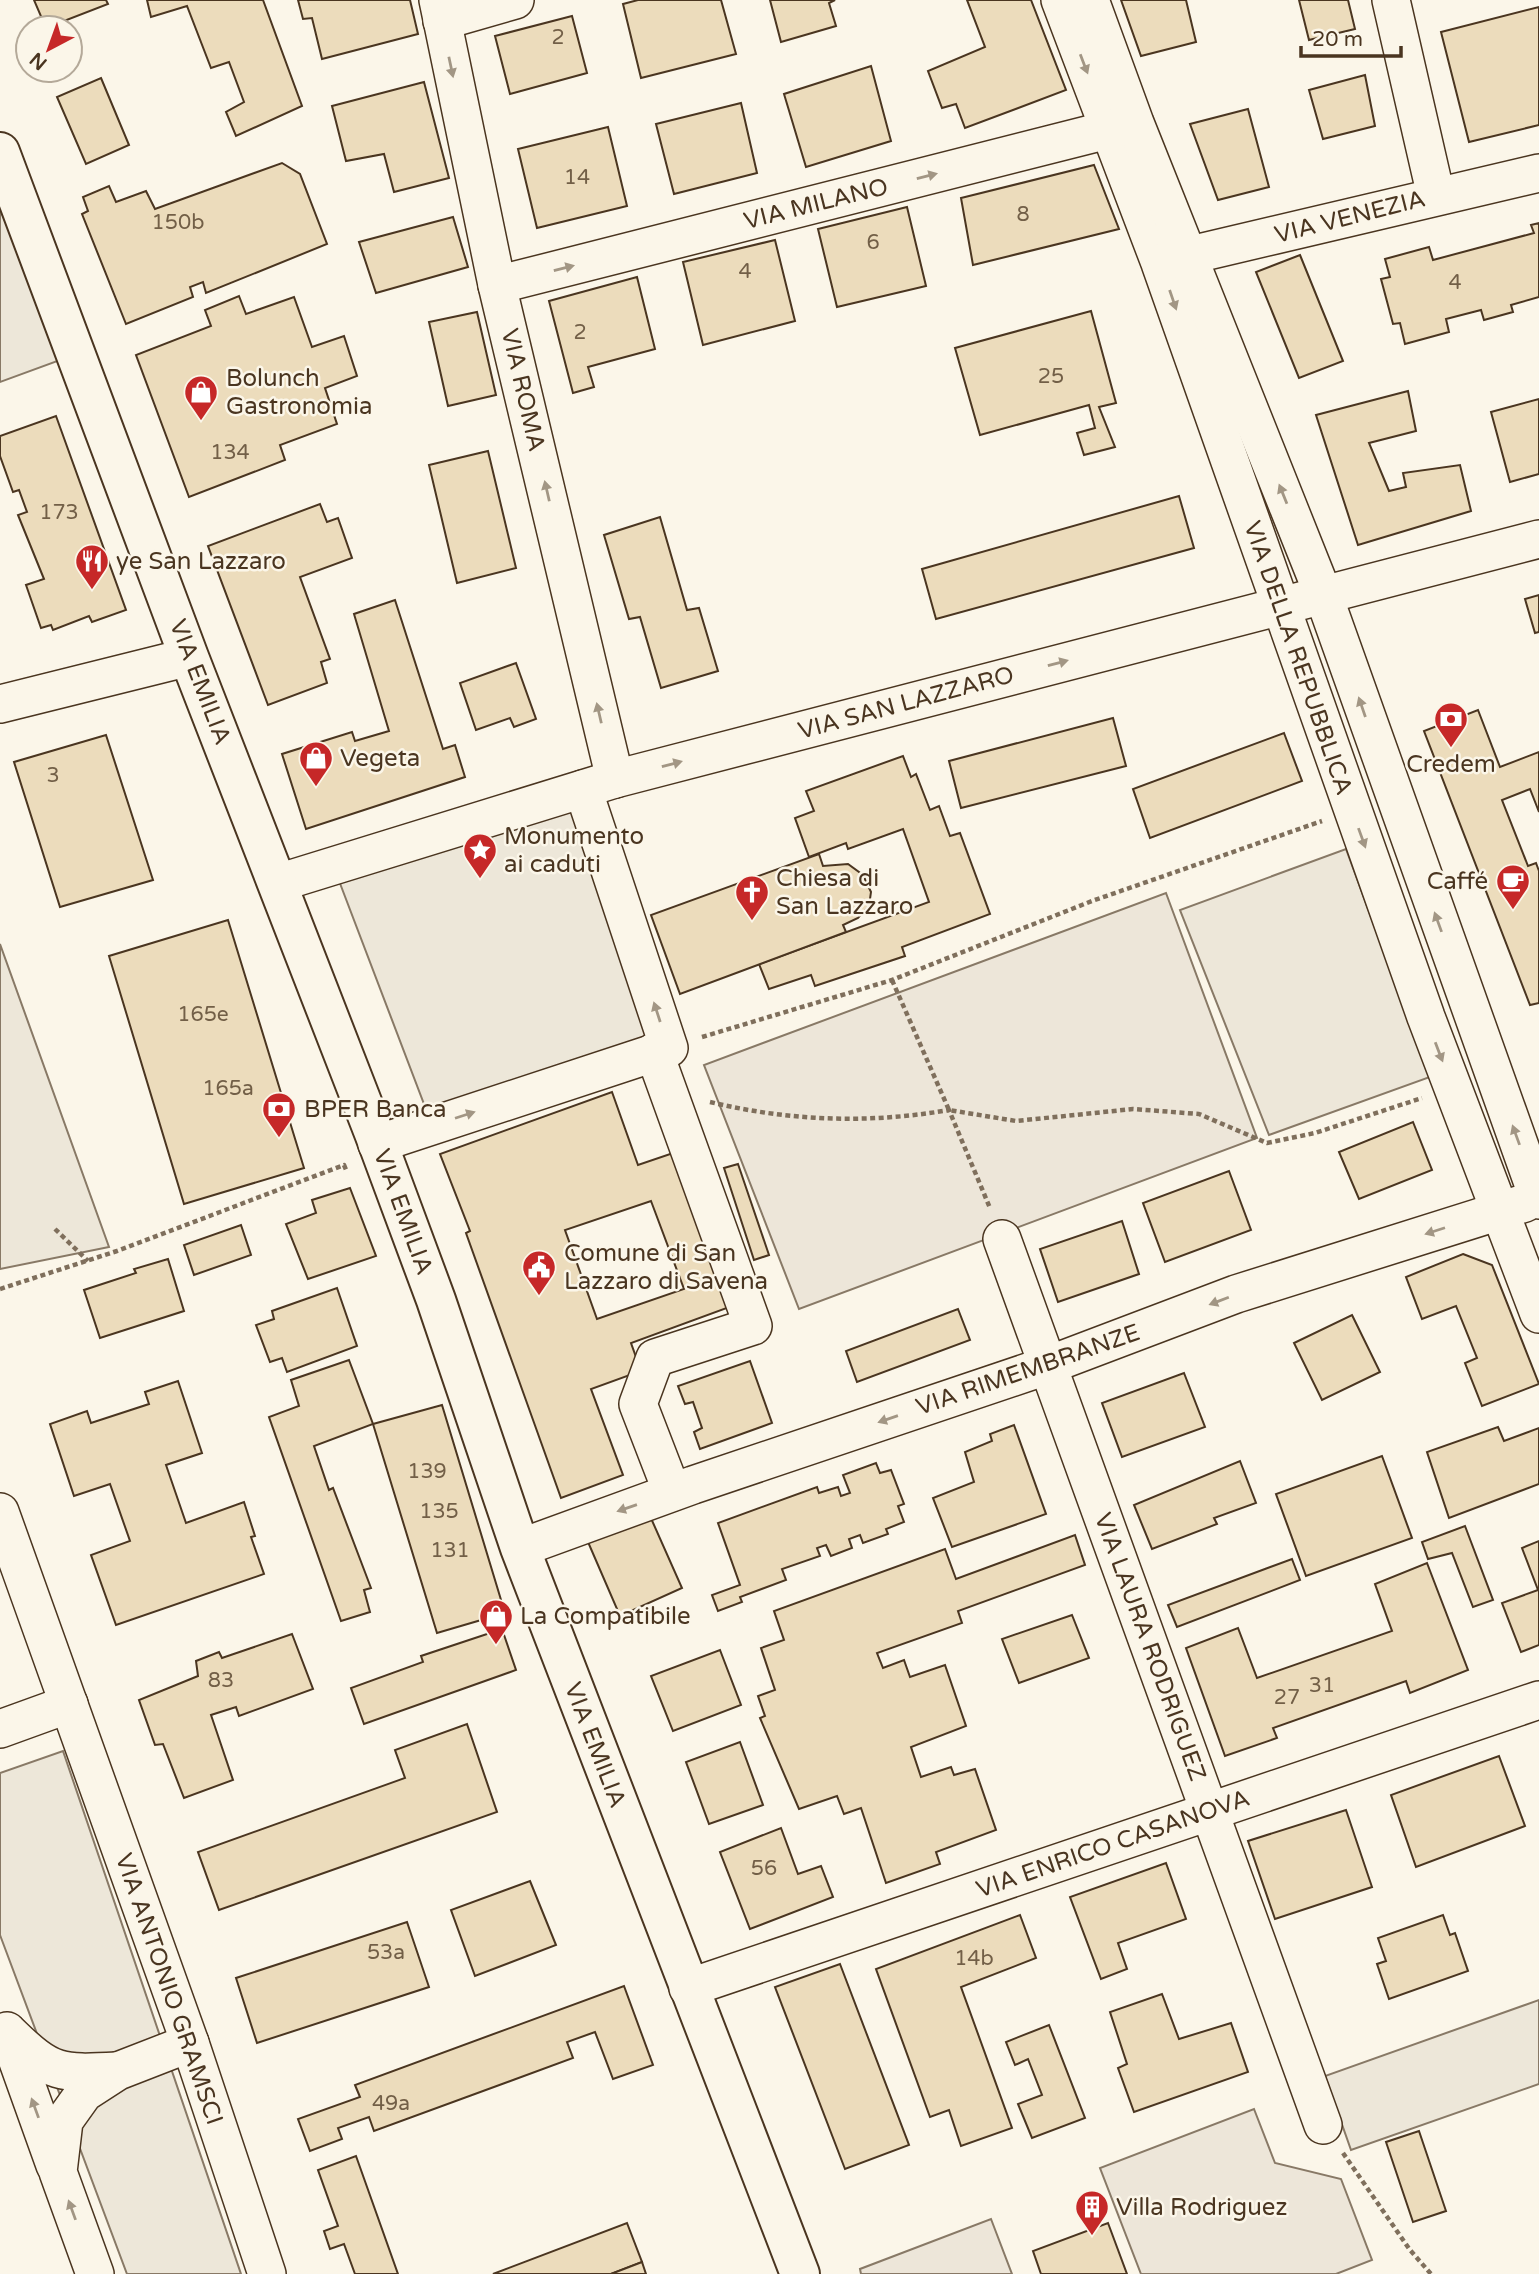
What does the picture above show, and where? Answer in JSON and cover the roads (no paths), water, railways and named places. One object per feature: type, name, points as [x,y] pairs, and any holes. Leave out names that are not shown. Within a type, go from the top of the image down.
[{"type":"main road","name":"VIA EMILIA","points":[[0,152],[189,657],[436,1300],[520,1548],[800,2274]]},
{"type":"street","points":[[440,10],[516,0]]},
{"type":"street","name":"VIA DELLA REPUBBLICA","points":[[1060,0],[1122,127],[1174,260],[1323,594],[1539,1199]]},
{"type":"street","name":"VIA DELLA REPUBBLICA","points":[[1090,0],[1122,127]]},
{"type":"street","points":[[1391,0],[1436,196]]},
{"type":"street","name":"VIA ROMA","points":[[440,10],[599,784],[662,1050],[753,1326],[655,1358],[638,1405],[672,1492]]},
{"type":"street","name":"VIA MILANO","points":[[498,285],[1122,127]]},
{"type":"street","name":"VIA VENEZIA","points":[[1174,260],[1539,173]]},
{"type":"street","name":"VIA DELLA REPUBBLICA","points":[[1174,260],[1279,605],[1426,1017],[1539,1314]]},
{"type":"street","name":"VIA SAN LAZZARO","points":[[278,883],[599,784],[1539,539]]},
{"type":"street","points":[[0,704],[189,657]]},
{"type":"street","points":[[377,1144],[662,1050]]},
{"type":"street","name":"VIA RIMEMBRANZE","points":[[520,1548],[672,1492],[1046,1366],[1236,1294],[1539,1199]]},
{"type":"street","name":"VIA LAURA RODRIGUEZ","points":[[1002,1240],[1323,2125]]},
{"type":"street","name":"VIA ANTONIO GRAMSCI","points":[[0,1512],[190,2043],[267,2274]]},
{"type":"street","name":"VIA ENRICO CASANOVA","points":[[688,1988],[1539,1700]]},
{"type":"street","points":[[0,1729],[69,1704]]},
{"type":"street","points":[[4,2021],[41,2063],[71,2074],[118,2071]]},
{"type":"street","points":[[4,2021],[95,2274]]},
{"type":"street","points":[[58,2172],[64,2121],[84,2093],[118,2071],[190,2043]]},
{"type":"place","name":"Bolunch Gastronomia","points":[[201,422]]},
{"type":"place","name":"ye San Lazzaro","points":[[92,591]]},
{"type":"place","name":"Credem","points":[[1451,749]]},
{"type":"place","name":"Vegeta","points":[[316,788]]},
{"type":"place","name":"Monumento ai caduti","points":[[480,880]]},
{"type":"place","name":"Caffé","points":[[1513,911]]},
{"type":"place","name":"Chiesa di San Lazzaro","points":[[752,922]]},
{"type":"place","name":"BPER Banca","points":[[279,1139]]},
{"type":"place","name":"Comune di San Lazzaro di Savena","points":[[539,1297]]},
{"type":"place","name":"La Compatibile","points":[[496,1646]]},
{"type":"place","name":"Villa Rodriguez","points":[[1092,2237]]}]
